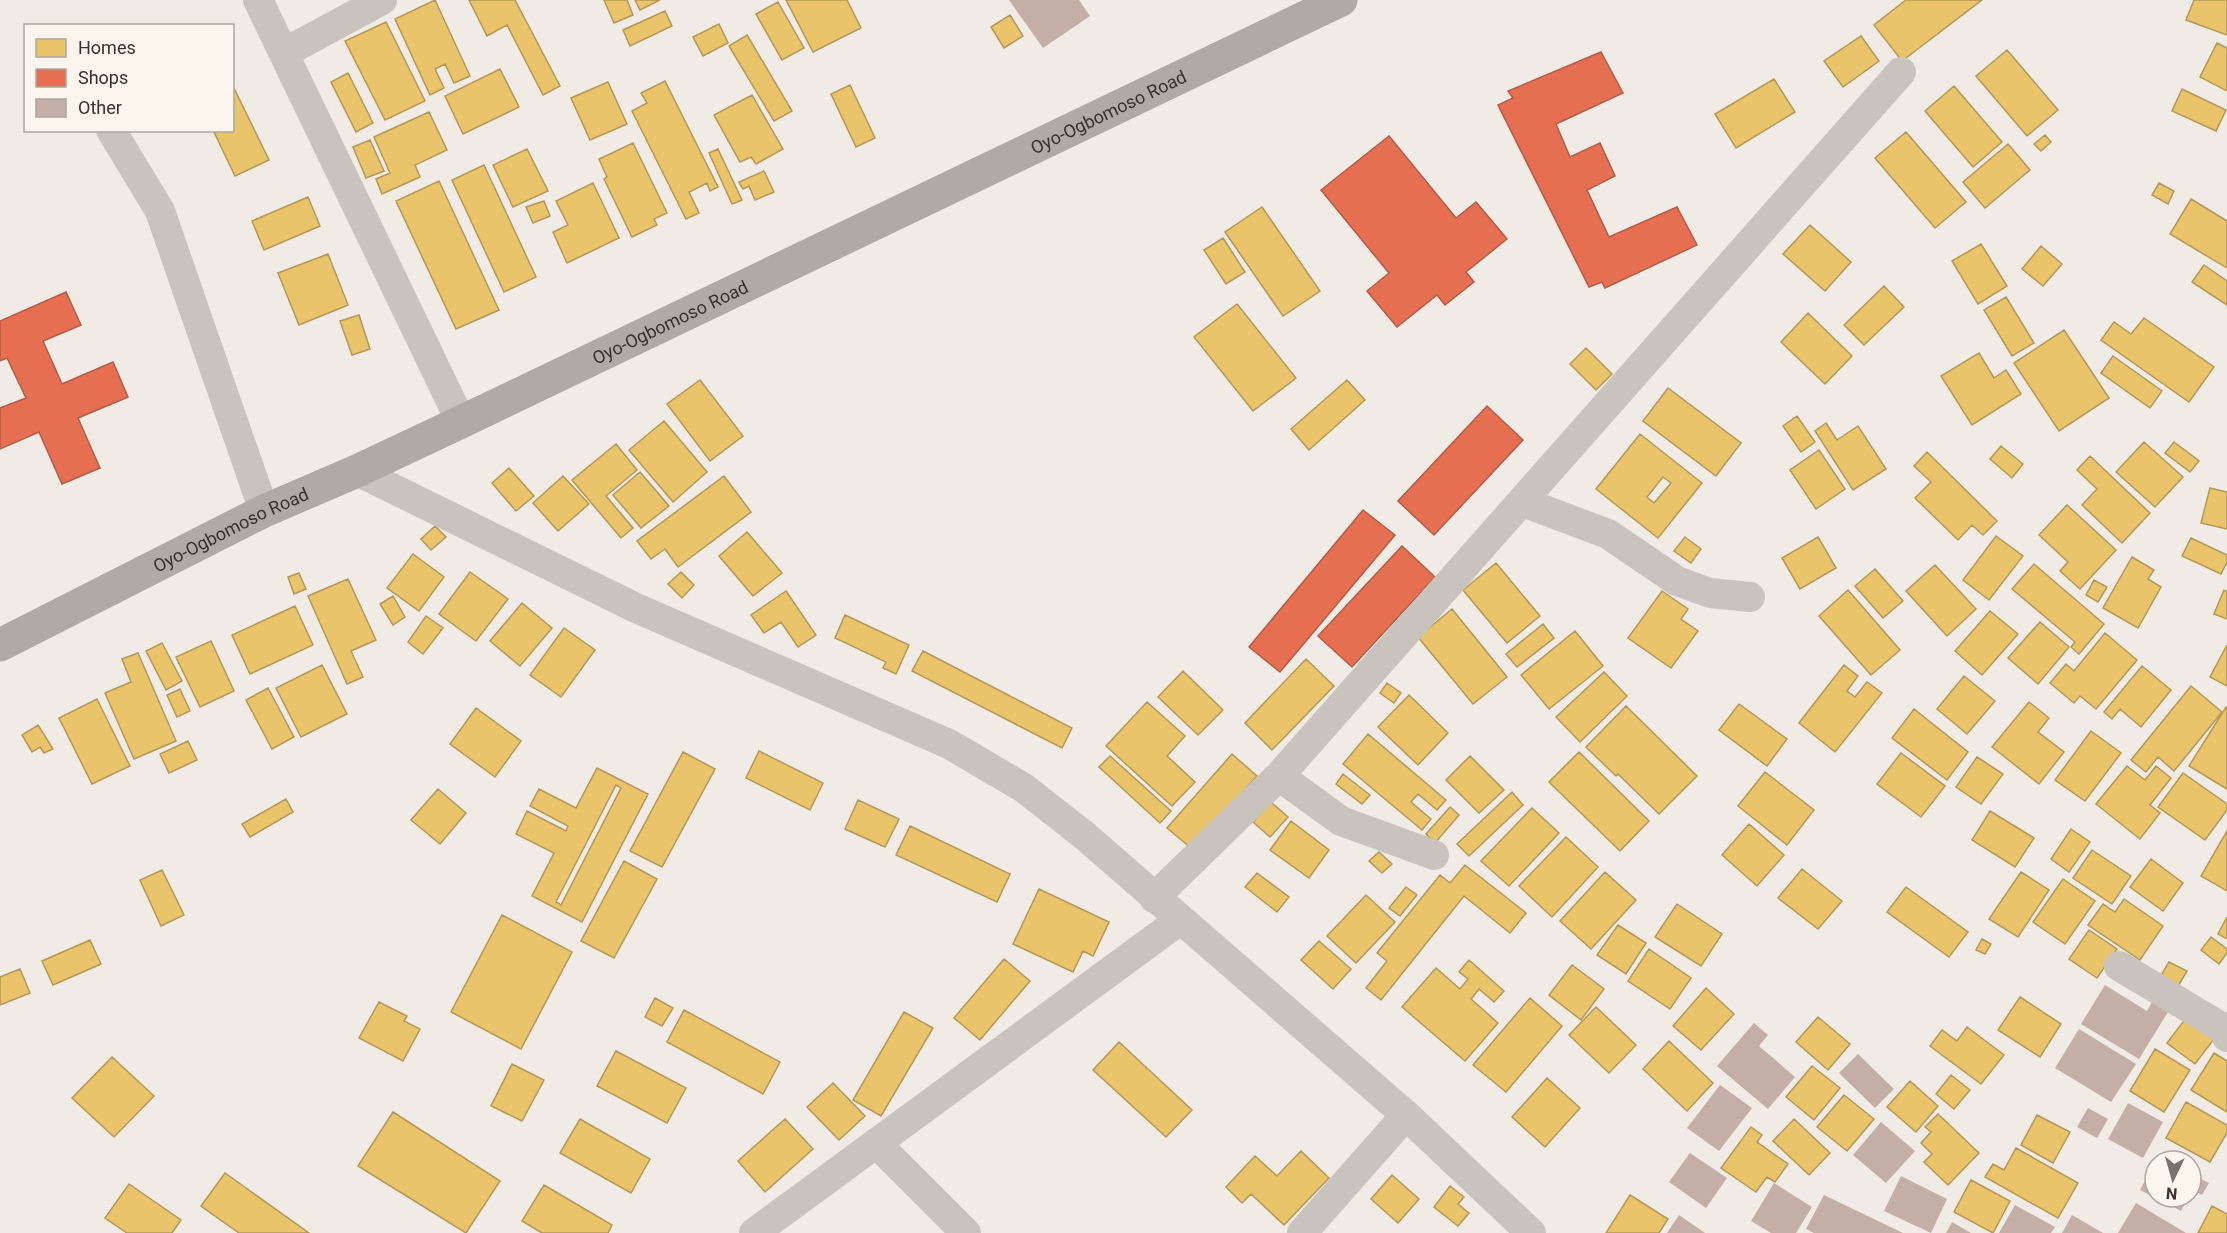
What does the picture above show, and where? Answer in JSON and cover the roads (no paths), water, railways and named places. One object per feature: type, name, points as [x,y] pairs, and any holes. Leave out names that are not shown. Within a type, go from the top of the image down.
[{"type":"highway","name":"Oyo-Ogbomoso Road","points":[[0,645],[264,511],[357,471],[461,422],[1341,0]]},
{"type":"street","points":[[258,0],[461,422]]},
{"type":"street","points":[[284,53],[382,0]]},
{"type":"street","points":[[1154,898],[1279,776],[1901,72]]},
{"type":"street","points":[[112,132],[160,211],[264,511]]},
{"type":"street","points":[[357,471],[636,608],[949,744],[1024,788],[1085,836],[1406,1115],[1531,1233]]},
{"type":"street","points":[[1523,502],[1608,534],[1677,581],[1710,593],[1750,597]]},
{"type":"street","points":[[1279,776],[1341,821],[1434,855]]},
{"type":"street","points":[[754,1233],[1179,920]]},
{"type":"street","points":[[2119,966],[2223,1028],[2227,1037]]},
{"type":"street","points":[[1302,1233],[1406,1115]]},
{"type":"street","points":[[876,1143],[966,1233]]}]
